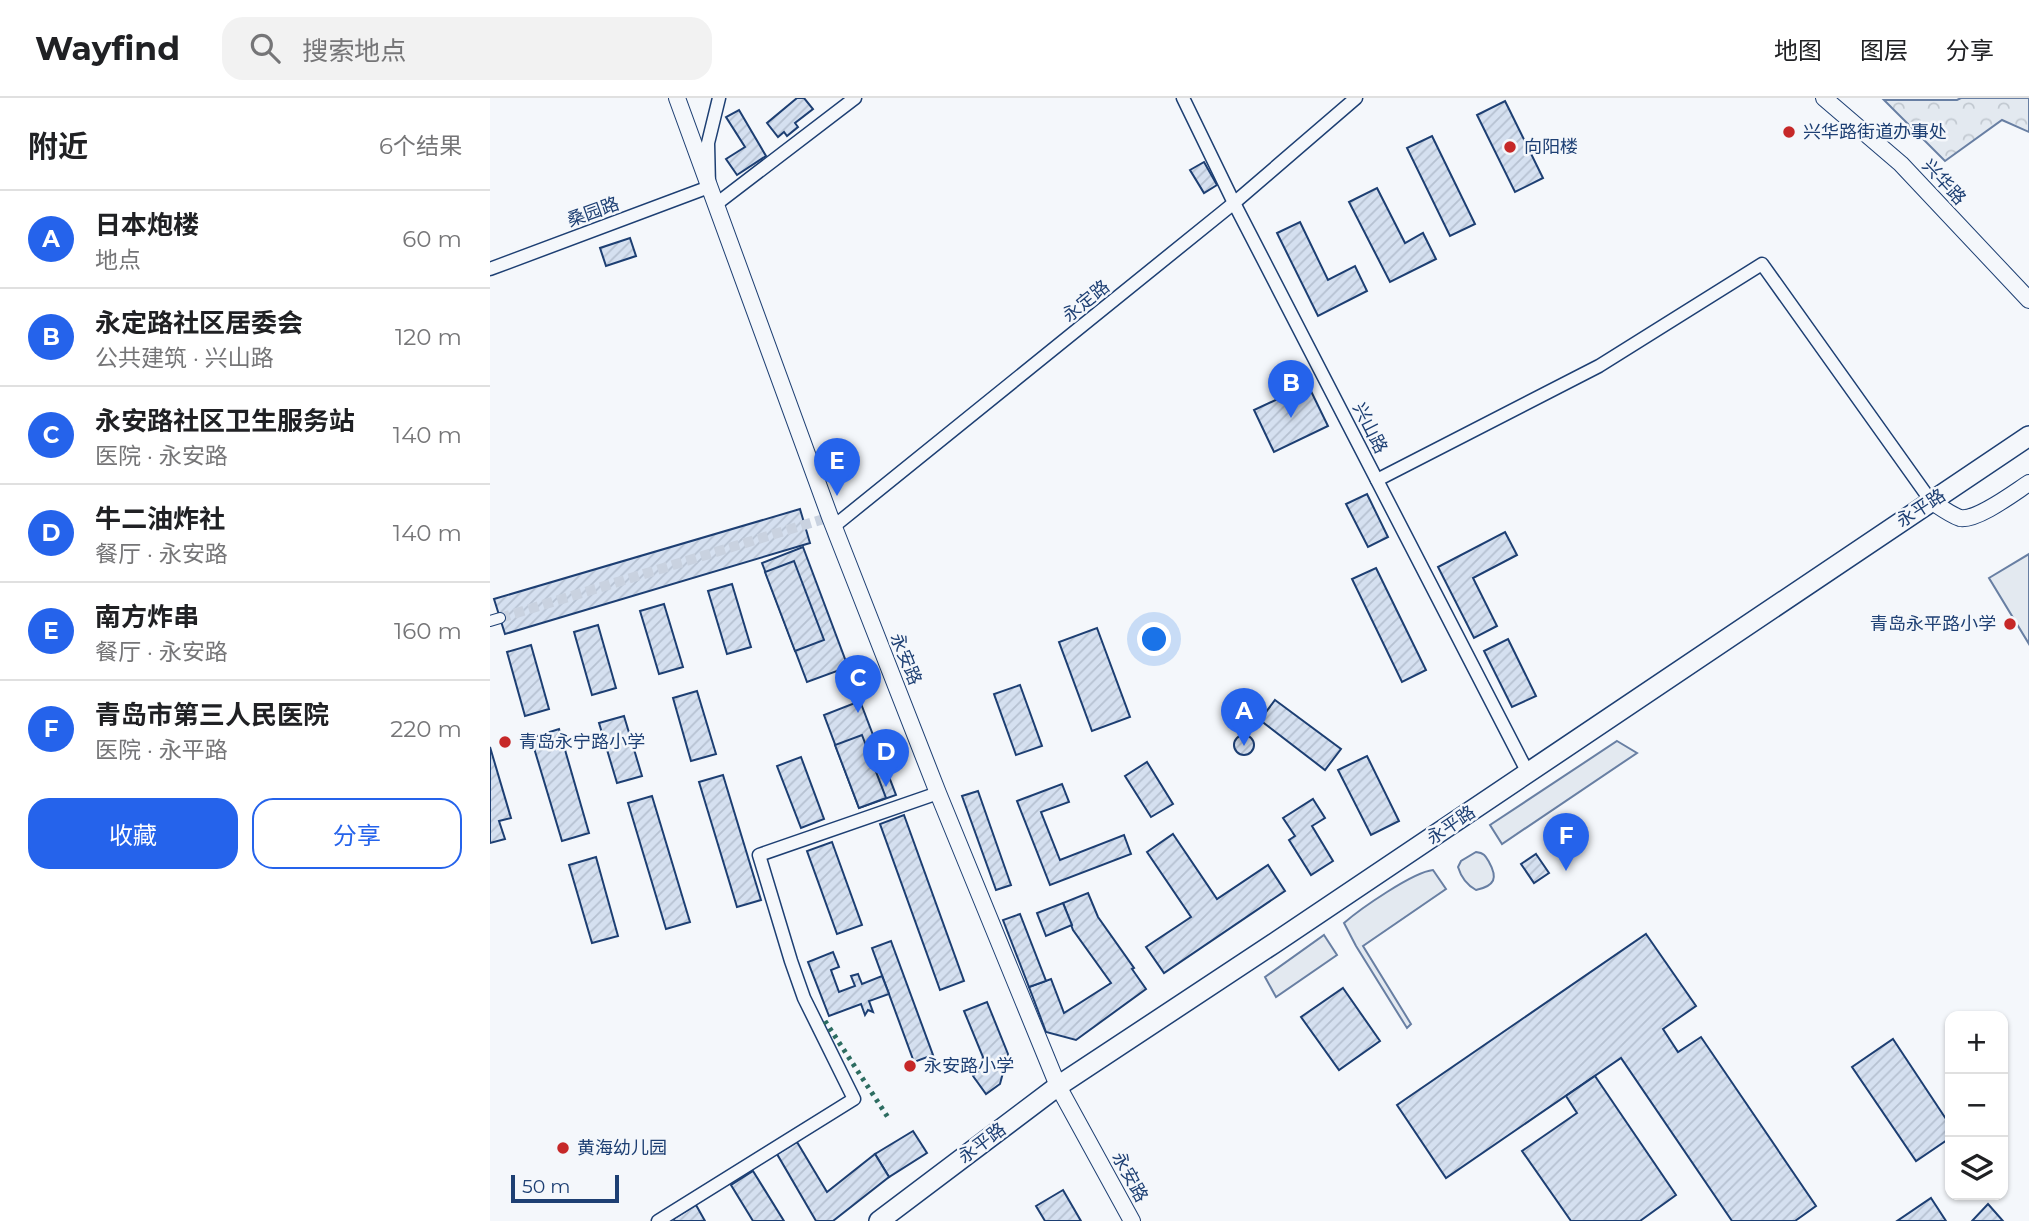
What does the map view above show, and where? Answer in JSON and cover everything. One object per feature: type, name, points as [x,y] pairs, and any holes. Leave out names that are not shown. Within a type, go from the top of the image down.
[{"type":"main road","name":"永平路","points":[[879,1221],[1058,1086],[2029,436]]},
{"type":"street","name":"永安路","points":[[677,98],[834,527],[938,793],[1058,1086],[1132,1221]]},
{"type":"street","points":[[709,187],[708,143],[719,98]]},
{"type":"street","points":[[715,205],[855,98]]},
{"type":"street","name":"兴山路","points":[[1182,98],[1528,773]]},
{"type":"street","name":"永定路","points":[[834,527],[1234,203],[1356,98]]},
{"type":"street","name":"兴华路","points":[[1824,98],[1901,164],[2029,300]]},
{"type":"street","name":"桑园路","points":[[490,269],[709,187]]},
{"type":"street","points":[[1377,480],[1599,366],[1762,264],[1931,501],[1958,517],[1968,518],[1986,510],[2029,482]]},
{"type":"street","points":[[659,1221],[854,1099],[804,998],[759,855],[938,793]]},
{"type":"green space","points":[[2029,98],[2029,132],[2002,120],[1945,161],[1884,100],[1957,100]]},
{"type":"green space","points":[[2029,554],[2029,644],[1989,578]]},
{"type":"green space","points":[[1617,741],[1637,753],[1502,844],[1490,825]]},
{"type":"green space","points":[[1476,852],[1486,858],[1494,877],[1491,884],[1476,890],[1465,880],[1458,867],[1461,861]]},
{"type":"green space","points":[[1433,870],[1446,889],[1363,946],[1411,1024],[1407,1028],[1344,923],[1400,884]]},
{"type":"green space","points":[[1324,935],[1337,955],[1276,997],[1265,977]]},
{"type":"building","points":[[797,98],[804,98],[813,109],[795,123],[798,127],[787,136],[784,132],[778,137],[767,123]]},
{"type":"building","name":"向阳楼","points":[[1505,101],[1543,178],[1515,192],[1477,115]]},
{"type":"building","points":[[739,110],[766,156],[737,175],[726,159],[745,147],[726,117]]},
{"type":"building","points":[[1432,136],[1475,224],[1450,236],[1407,148]]},
{"type":"building","points":[[1204,162],[1217,185],[1204,193],[1190,170]]},
{"type":"building","points":[[1377,188],[1405,243],[1423,233],[1436,259],[1390,282],[1349,202]]},
{"type":"building","points":[[1300,222],[1328,280],[1355,266],[1367,291],[1318,316],[1277,233]]},
{"type":"building","points":[[630,238],[636,256],[606,266],[600,248]]},
{"type":"building","points":[[1308,385],[1328,426],[1274,452],[1254,410]]},
{"type":"building","points":[[1367,494],[1388,537],[1368,547],[1346,504]]},
{"type":"building","points":[[800,509],[810,543],[505,634],[494,599]]},
{"type":"building","points":[[1505,532],[1517,555],[1473,578],[1497,626],[1474,638],[1438,567]]},
{"type":"building","points":[[803,547],[848,667],[807,682],[762,563]]},
{"type":"building","points":[[794,561],[824,640],[795,651],[765,572]]},
{"type":"building","points":[[1376,568],[1426,670],[1402,682],[1352,579]]},
{"type":"building","points":[[732,584],[751,647],[727,654],[708,591]]},
{"type":"building","points":[[664,604],[683,667],[659,674],[640,611]]},
{"type":"building","points":[[598,625],[616,688],[592,695],[574,632]]},
{"type":"building","points":[[1097,628],[1130,717],[1092,731],[1059,642]]},
{"type":"building","points":[[1508,639],[1536,696],[1512,707],[1484,651]]},
{"type":"building","points":[[531,645],[549,709],[525,716],[507,652]]},
{"type":"building","points":[[1020,685],[1042,746],[1016,755],[994,694]]},
{"type":"building","points":[[697,691],[716,754],[691,761],[673,698]]},
{"type":"building","points":[[1275,700],[1341,749],[1325,770],[1260,720]]},
{"type":"building","points":[[860,701],[896,795],[859,808],[824,715]]},
{"type":"building","points":[[624,716],[642,776],[617,783],[599,723]]},
{"type":"building","points":[[559,729],[589,833],[562,841],[531,738]]},
{"type":"building","points":[[862,735],[886,798],[859,808],[835,745]]},
{"type":"building","points":[[1244,735],[1251,738],[1254,745],[1251,752],[1244,755],[1237,752],[1234,745],[1237,738]]},
{"type":"building","points":[[490,747],[511,818],[499,821],[505,839],[490,843]]},
{"type":"building","points":[[1367,756],[1399,821],[1371,835],[1338,770]]},
{"type":"building","points":[[801,757],[824,819],[801,828],[777,766]]},
{"type":"building","points":[[1147,762],[1173,804],[1151,817],[1125,776]]},
{"type":"building","points":[[723,775],[761,900],[737,907],[699,782]]},
{"type":"building","points":[[1062,784],[1069,802],[1041,812],[1060,860],[1124,835],[1131,854],[1050,885],[1017,801]]},
{"type":"building","points":[[978,791],[1011,885],[996,890],[962,796]]},
{"type":"building","points":[[652,796],[690,922],[666,929],[628,803]]},
{"type":"building","points":[[1313,799],[1325,818],[1312,826],[1333,861],[1311,875],[1289,840],[1295,836],[1283,818]]},
{"type":"building","points":[[904,815],[964,981],[940,990],[880,824]]},
{"type":"building","points":[[1173,834],[1217,899],[1268,865],[1285,891],[1164,973],[1146,947],[1191,917],[1147,852]]},
{"type":"building","points":[[832,842],[862,925],[837,934],[807,851]]},
{"type":"building","points":[[1536,854],[1549,873],[1534,883],[1521,864]]},
{"type":"building","points":[[596,857],[618,936],[592,943],[569,865]]},
{"type":"building","points":[[1088,893],[1098,917],[1146,989],[1076,1040],[1046,1032],[1029,987],[1051,979],[1064,1013],[1111,983],[1073,930],[1063,903]]},
{"type":"building","points":[[1063,903],[1072,925],[1046,936],[1037,913]]},
{"type":"building","points":[[1020,914],[1046,981],[1029,987],[1003,920]]},
{"type":"building","points":[[1646,934],[1696,1006],[1663,1029],[1678,1052],[1701,1037],[1816,1206],[1795,1221],[1732,1221],[1621,1058],[1446,1178],[1397,1105]]},
{"type":"building","points":[[891,941],[933,1055],[914,1062],[872,948]]},
{"type":"building","points":[[833,952],[839,967],[831,970],[839,992],[855,986],[851,976],[858,974],[862,984],[882,976],[889,994],[869,1001],[873,1012],[868,1010],[865,1015],[861,1004],[829,1016],[808,962]]},
{"type":"building","points":[[1343,988],[1380,1041],[1339,1070],[1301,1017]]},
{"type":"building","points":[[987,1002],[1008,1054],[1000,1084],[986,1094],[973,1076],[979,1071],[983,1057],[964,1011]]},
{"type":"building","points":[[1893,1039],[1945,1117],[1945,1141],[1916,1161],[1852,1067]]},
{"type":"building","points":[[1595,1076],[1676,1195],[1640,1221],[1571,1221],[1522,1151],[1577,1113],[1566,1096]]},
{"type":"building","points":[[913,1131],[927,1153],[889,1177],[875,1154]]},
{"type":"building","points":[[797,1142],[827,1192],[875,1154],[889,1177],[833,1221],[816,1221],[777,1154]]},
{"type":"building","points":[[753,1171],[784,1221],[753,1221],[731,1185]]},
{"type":"building","points":[[1063,1190],[1081,1221],[1045,1221],[1036,1206]]},
{"type":"building","points":[[1931,1198],[1946,1221],[1897,1221]]},
{"type":"building","points":[[1988,1204],[2003,1221],[1972,1221]]},
{"type":"building","points":[[696,1205],[705,1221],[673,1219]]},
{"type":"tunnel","points":[[500,618],[830,517]]},
{"type":"hedge","points":[[825,1021],[889,1119]]},
{"type":"place","name":"兴华路街道办事处","points":[[1789,132]]},
{"type":"place","name":"向阳楼","points":[[1510,147]]},
{"type":"place","name":"永定路社区居委会","points":[[1291,418]]},
{"type":"place","name":"南方炸串","points":[[837,496]]},
{"type":"place","name":"青岛永平路小学","points":[[2010,624]]},
{"type":"place","name":"永安路社区卫生服务站","points":[[858,713]]},
{"type":"place","name":"青岛永宁路小学","points":[[505,742]]},
{"type":"place","name":"日本炮楼","points":[[1244,746]]},
{"type":"place","name":"牛二油炸社","points":[[886,787]]},
{"type":"place","name":"青岛市第三人民医院","points":[[1566,871]]},
{"type":"place","name":"永安路小学","points":[[910,1066]]},
{"type":"place","name":"黄海幼儿园","points":[[563,1148]]}]
